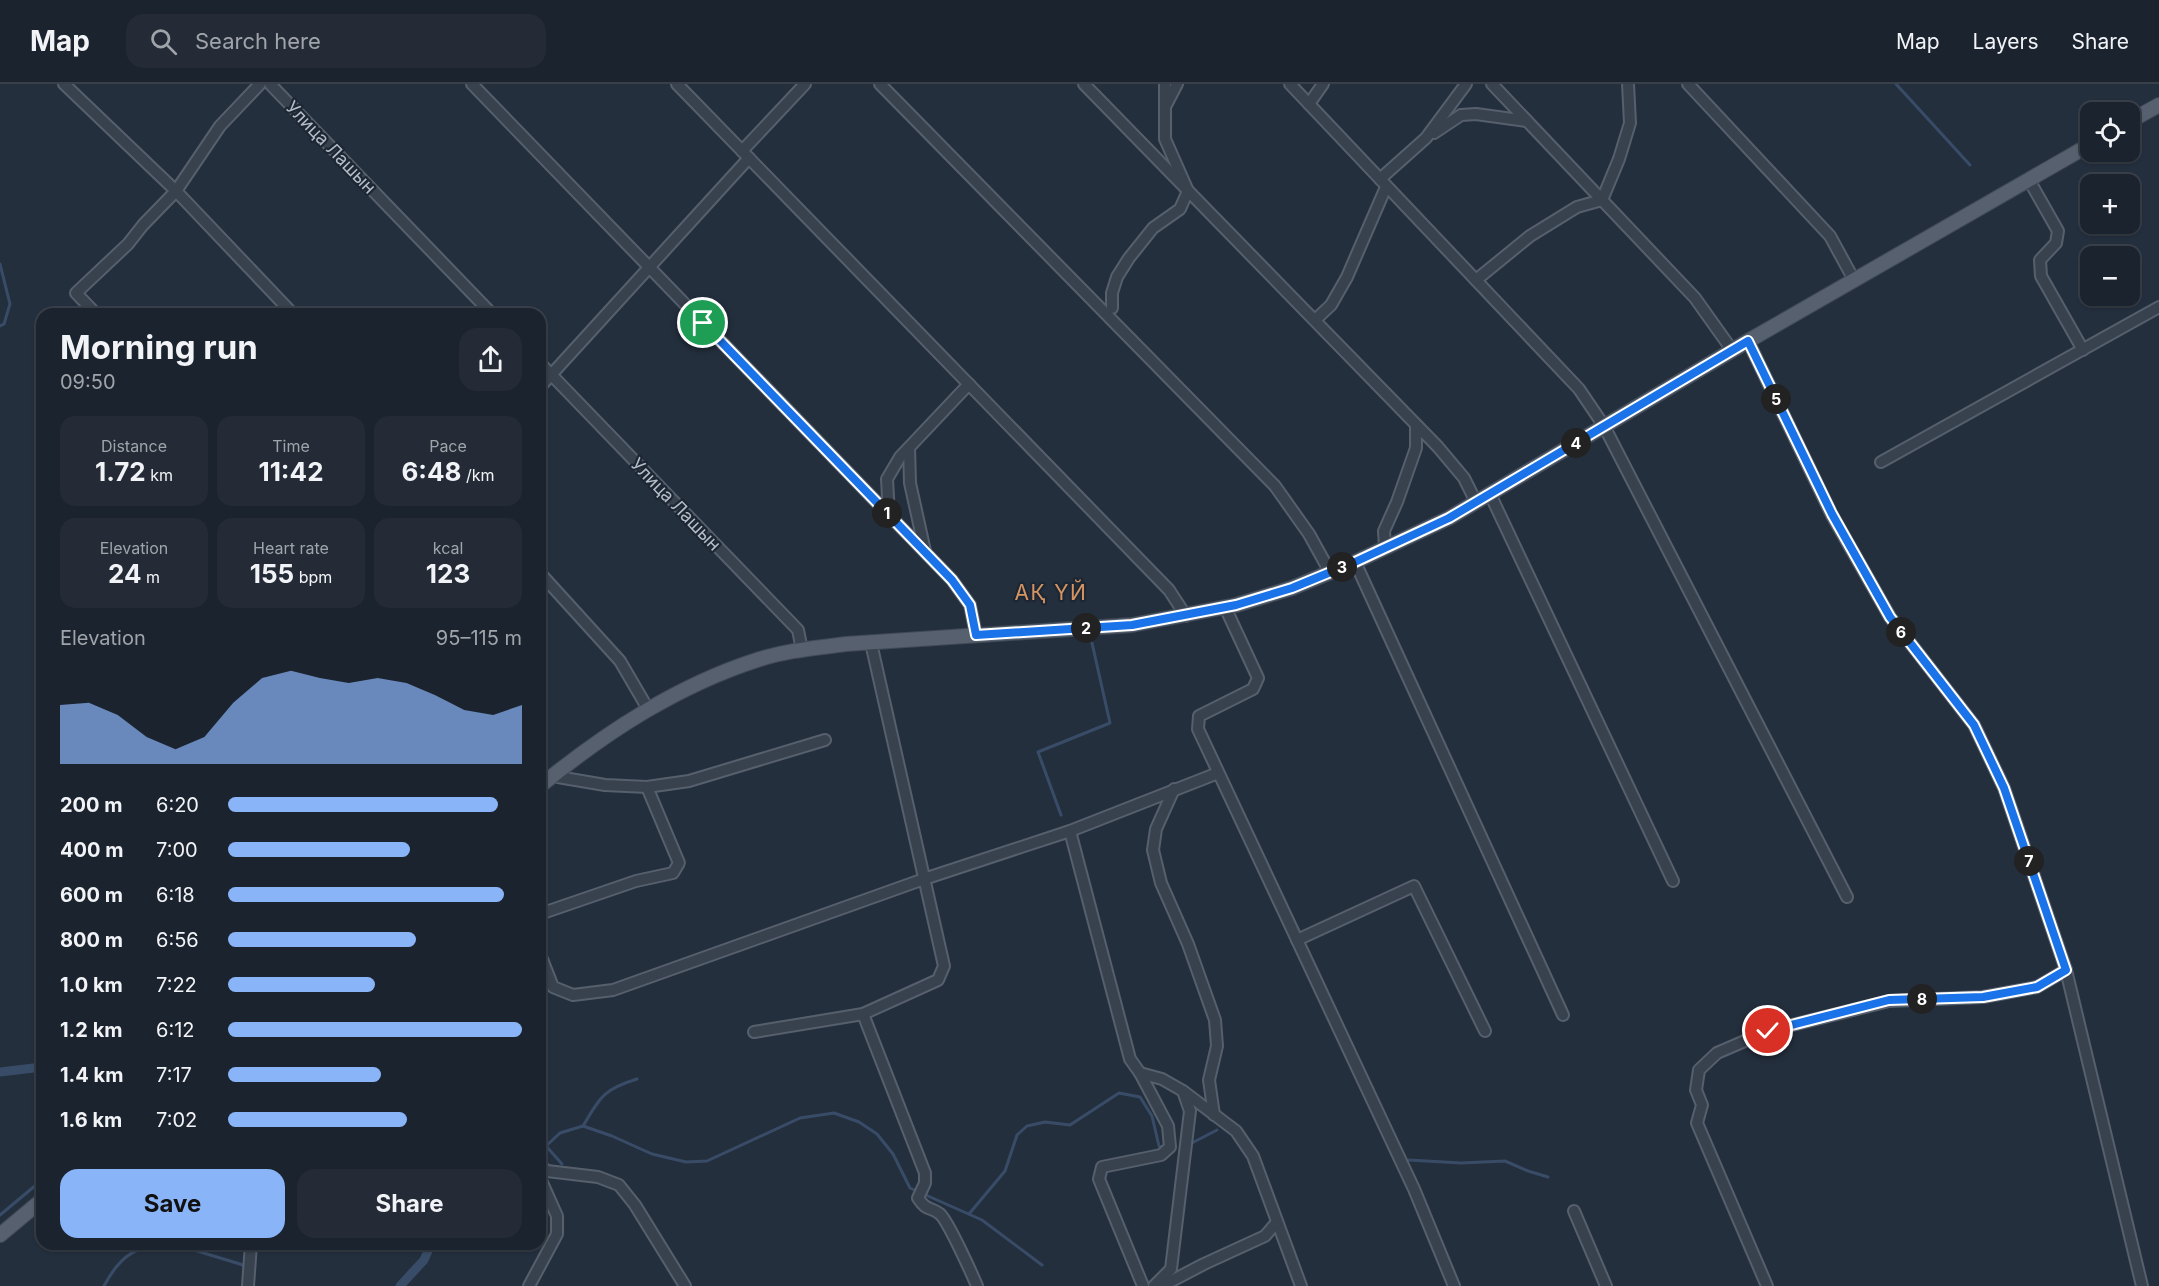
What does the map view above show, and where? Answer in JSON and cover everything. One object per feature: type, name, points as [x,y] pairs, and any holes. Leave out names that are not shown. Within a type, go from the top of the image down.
[{"type":"main road","points":[[2140,115],[2159,105]]},
{"type":"main road","points":[[546,781],[582,752],[648,709],[721,673],[762,658],[802,650],[870,643],[1132,625],[1225,607],[1292,588],[1355,562],[1449,518],[1732,350],[2080,150]]},
{"type":"main road","points":[[0,1235],[36,1205]]},
{"type":"street","points":[[64,84],[176,190],[287,308]]},
{"type":"street","points":[[90,308],[76,293],[128,244],[176,190],[220,126],[260,84]]},
{"type":"street","name":"Улица Лашын","points":[[270,84],[486,308]]},
{"type":"street","points":[[472,84],[952,580],[970,605],[976,635]]},
{"type":"street","points":[[677,84],[1168,590],[1186,616]]},
{"type":"street","points":[[546,380],[649,267],[805,84]]},
{"type":"street","points":[[880,84],[1275,486],[1309,534],[1330,572]]},
{"type":"street","points":[[1084,84],[1416,425],[1464,478],[1476,502]]},
{"type":"street","points":[[1158,160],[1165,139],[1165,84]]},
{"type":"street","points":[[1164,111],[1177,84]]},
{"type":"street","points":[[1290,84],[1579,389],[1604,426],[1847,897]]},
{"type":"street","points":[[1308,104],[1323,84]]},
{"type":"street","points":[[1315,320],[1331,305],[1347,277],[1383,183],[1426,138],[1466,84]]},
{"type":"street","points":[[1492,84],[1503,88],[1527,121],[1695,298],[1732,350]]},
{"type":"street","points":[[1602,200],[1619,159],[1630,123],[1628,84]]},
{"type":"street","points":[[1688,84],[1830,236],[1854,280]]},
{"type":"street","points":[[1426,138],[1461,115],[1476,114],[1527,121]]},
{"type":"street","points":[[1112,308],[1112,293],[1123,267],[1153,228],[1180,209],[1188,191],[1165,139]]},
{"type":"street","points":[[2029,180],[2058,231],[2056,243],[2040,260],[2041,276],[2083,350]]},
{"type":"street","points":[[1476,280],[1530,236],[1577,207],[1602,200]]},
{"type":"street","points":[[1881,462],[2159,307]]},
{"type":"street","points":[[1748,341],[1832,514],[1890,617],[1974,725],[2004,788],[2066,970],[2142,1286]]},
{"type":"street","name":"Улица Лашын","points":[[546,369],[798,630],[802,650]]},
{"type":"street","points":[[889,515],[887,479],[900,457],[969,384]]},
{"type":"street","points":[[1385,547],[1384,531],[1416,448],[1416,425]]},
{"type":"street","points":[[909,448],[910,483],[925,553]]},
{"type":"street","points":[[1490,494],[1673,881]]},
{"type":"street","points":[[1355,562],[1563,1015]]},
{"type":"street","points":[[546,580],[620,661],[648,709]]},
{"type":"street","points":[[1225,607],[1257,678],[1253,688],[1199,716],[1198,729],[1414,1189],[1454,1286]]},
{"type":"street","points":[[754,1032],[863,1014],[938,980],[944,966],[870,643]]},
{"type":"street","points":[[552,776],[605,785],[647,788],[689,781],[825,740]]},
{"type":"street","points":[[546,969],[553,987],[573,995],[613,990],[924,879],[1070,831],[1218,773]]},
{"type":"street","points":[[546,912],[636,881],[673,873],[679,863],[647,788]]},
{"type":"street","points":[[1174,789],[1156,829],[1153,850],[1161,882],[1188,944],[1215,1020],[1217,1046],[1209,1080],[1214,1114]]},
{"type":"street","points":[[1070,831],[1130,1059],[1168,1126],[1170,1147],[1161,1155],[1102,1167],[1100,1179],[1143,1286]]},
{"type":"street","points":[[1297,940],[1414,886],[1485,1031]]},
{"type":"street","points":[[1767,1286],[1697,1123],[1702,1106],[1696,1090],[1699,1070],[1717,1053],[1768,1031],[1889,1000],[1983,997],[2037,987],[2066,970]]},
{"type":"street","points":[[863,1014],[925,1173],[925,1183],[918,1198],[925,1208],[941,1215],[977,1286]]},
{"type":"street","points":[[1140,1073],[1162,1079],[1184,1091],[1236,1131],[1253,1156],[1301,1286]]},
{"type":"street","points":[[1155,1286],[1171,1269],[1190,1111],[1184,1091]]},
{"type":"street","points":[[546,1170],[598,1177],[619,1185],[635,1205],[685,1286]]},
{"type":"street","points":[[529,1286],[557,1234],[556,1216],[546,1192]]},
{"type":"street","points":[[1574,1211],[1606,1286]]},
{"type":"street","points":[[1162,1286],[1265,1236],[1277,1222]]},
{"type":"street","points":[[248,1286],[251,1250]]},
{"type":"waterway","points":[[1896,84],[1970,165]]},
{"type":"waterway","points":[[0,264],[10,304],[4,324],[0,326]]},
{"type":"waterway","points":[[1061,815],[1038,752],[1110,723],[1092,643]]},
{"type":"waterway","points":[[0,1072],[36,1068]]},
{"type":"waterway","points":[[583,1126],[604,1095],[617,1086],[637,1079]]},
{"type":"waterway","points":[[969,1214],[1005,1171],[1017,1135],[1027,1126],[1045,1122],[1070,1125],[1119,1093],[1140,1097],[1152,1116],[1159,1146],[1165,1148]]},
{"type":"waterway","points":[[546,1146],[560,1133],[583,1126],[652,1154],[686,1162],[707,1161],[800,1118],[834,1113],[859,1122],[877,1134],[893,1154],[910,1188],[982,1220],[1042,1265]]},
{"type":"waterway","points":[[1188,1145],[1217,1130]]},
{"type":"waterway","points":[[546,1146],[562,1164]]},
{"type":"waterway","points":[[1409,1160],[1461,1163],[1505,1161],[1548,1177]]},
{"type":"waterway","points":[[0,1215],[36,1185]]},
{"type":"waterway","points":[[104,1286],[117,1266],[138,1250]]},
{"type":"waterway","points":[[194,1250],[240,1264],[245,1266],[244,1268]]},
{"type":"waterway","points":[[400,1286],[424,1260],[428,1250]]},
{"type":"district","name":"АҚ ҮЙ","points":[[1051,592]]},
{"type":"route","points":[[703,323],[952,580],[970,605],[976,635],[1132,625],[1236,605],[1292,588],[1355,562],[1449,518],[1748,341],[1832,514],[1890,617],[1974,725],[2004,788],[2066,970],[2037,987],[1983,997],[1889,1000],[1768,1031]]}]
